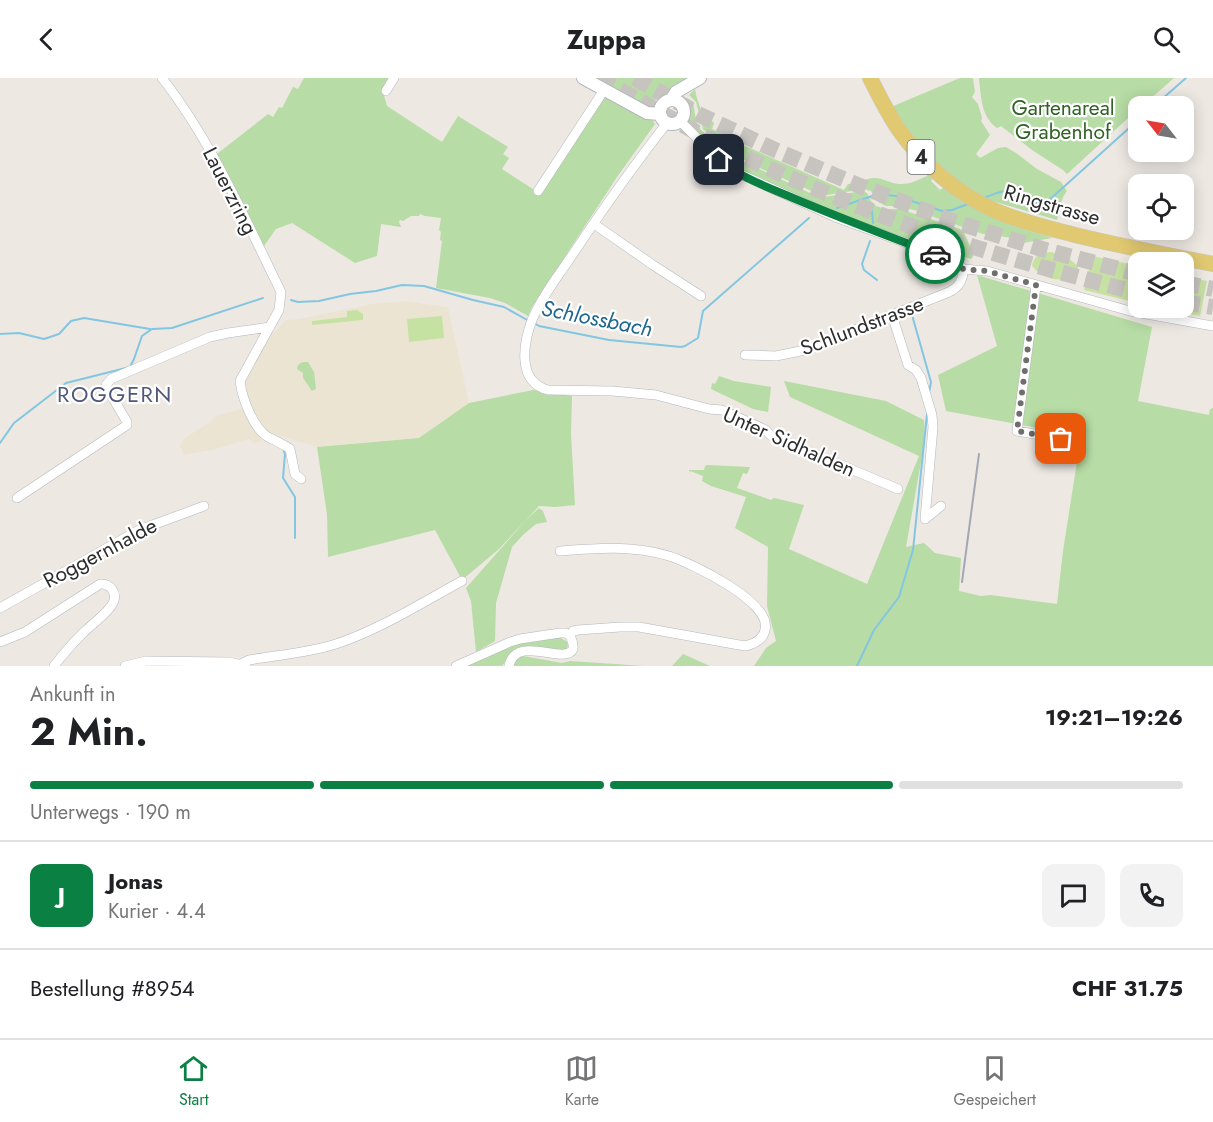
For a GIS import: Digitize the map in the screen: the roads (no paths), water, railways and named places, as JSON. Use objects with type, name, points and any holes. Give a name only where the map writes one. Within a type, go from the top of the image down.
[{"type":"main road","name":"Ringstrasse","points":[[870,78],[886,109],[910,145],[938,173],[986,206],[1010,217],[1042,227],[1116,245],[1213,264]]},
{"type":"street","name":"Lauerzring","points":[[162,78],[174,93],[214,158],[281,292],[279,310],[270,327]]},
{"type":"street","points":[[386,91],[394,78]]},
{"type":"street","points":[[583,78],[647,113],[664,118]]},
{"type":"street","points":[[676,102],[664,103],[660,110],[671,124],[680,121],[685,113],[676,102],[676,92],[698,79]]},
{"type":"street","points":[[538,191],[604,90]]},
{"type":"street","name":"Unter Sidhalden","points":[[664,118],[549,290],[531,323],[525,352],[526,370],[533,382],[542,388],[560,391],[603,390],[669,397],[710,409],[722,410],[766,430],[771,435],[898,489]]},
{"type":"street","points":[[680,121],[719,160],[738,173],[835,217],[953,260],[963,269],[987,271],[1143,314],[1213,326]]},
{"type":"street","points":[[594,224],[701,296]]},
{"type":"street","name":"Schlundstrasse","points":[[745,355],[776,356],[805,350],[953,290],[961,280],[963,269]]},
{"type":"street","points":[[1036,285],[1017,431],[1074,441]]},
{"type":"street","points":[[892,315],[908,365],[916,370],[921,378],[933,415],[925,519],[941,506]]},
{"type":"street","points":[[270,327],[240,381],[241,389],[260,430],[290,449],[295,474],[301,479]]},
{"type":"street","points":[[17,498],[127,425],[107,388],[106,385],[111,380],[210,337],[270,327]]},
{"type":"street","name":"Roggernhalde","points":[[0,608],[139,530],[204,506]]},
{"type":"street","points":[[560,551],[599,547],[623,548],[660,554],[687,562],[714,576],[739,593],[761,613],[766,624],[762,638],[745,646],[639,627],[578,630],[573,631],[570,636]]},
{"type":"street","points":[[125,666],[146,661],[239,665],[251,659],[314,650],[344,641],[383,623],[462,581]]},
{"type":"street","points":[[0,642],[25,632],[100,584],[109,585],[114,594],[111,606],[54,666]]},
{"type":"street","points":[[456,666],[520,639],[566,633],[573,640],[571,653],[567,657],[553,658],[520,653],[512,658],[509,666]]},
{"type":"waterway","points":[[1165,96],[1186,78]]},
{"type":"waterway","points":[[984,198],[1009,191],[1031,201],[1047,202],[1128,129]]},
{"type":"waterway","points":[[837,208],[878,194],[896,196],[942,211],[968,204]]},
{"type":"waterway","points":[[863,199],[872,211],[873,223]]},
{"type":"waterway","name":"Schlossbach","points":[[534,323],[539,326],[609,340],[685,346],[698,338],[703,311],[809,218]]},
{"type":"waterway","points":[[870,241],[862,264],[864,270],[877,280]]},
{"type":"waterway","name":"Schlossbach","points":[[291,300],[319,301],[402,285],[424,286],[504,307],[529,321]]},
{"type":"waterway","points":[[0,443],[14,423],[66,383],[130,367],[142,336],[152,329],[172,328],[263,298]]},
{"type":"waterway","points":[[912,315],[931,382],[929,393]]},
{"type":"waterway","points":[[0,334],[19,333],[44,339],[59,334],[71,321],[84,318],[150,329]]},
{"type":"waterway","points":[[857,666],[874,630],[899,597],[913,550],[927,414]]},
{"type":"waterway","points":[[283,449],[285,454],[283,478],[295,497],[295,538]]},
{"type":"tunnel","points":[[599,78],[746,158],[856,205],[970,246],[1128,290]]},
{"type":"tunnel","points":[[635,78],[700,115],[860,186],[952,221],[1042,249],[1128,271]]},
{"type":"tunnel","points":[[1194,285],[1213,289]]},
{"type":"tunnel","points":[[1194,304],[1213,307]]},
{"type":"railway","points":[[962,582],[979,454]]},
{"type":"district","name":"ROGGERN","points":[[115,394]]},
{"type":"park label","name":"Gartenareal Grabenhof","points":[[1063,120]]}]
